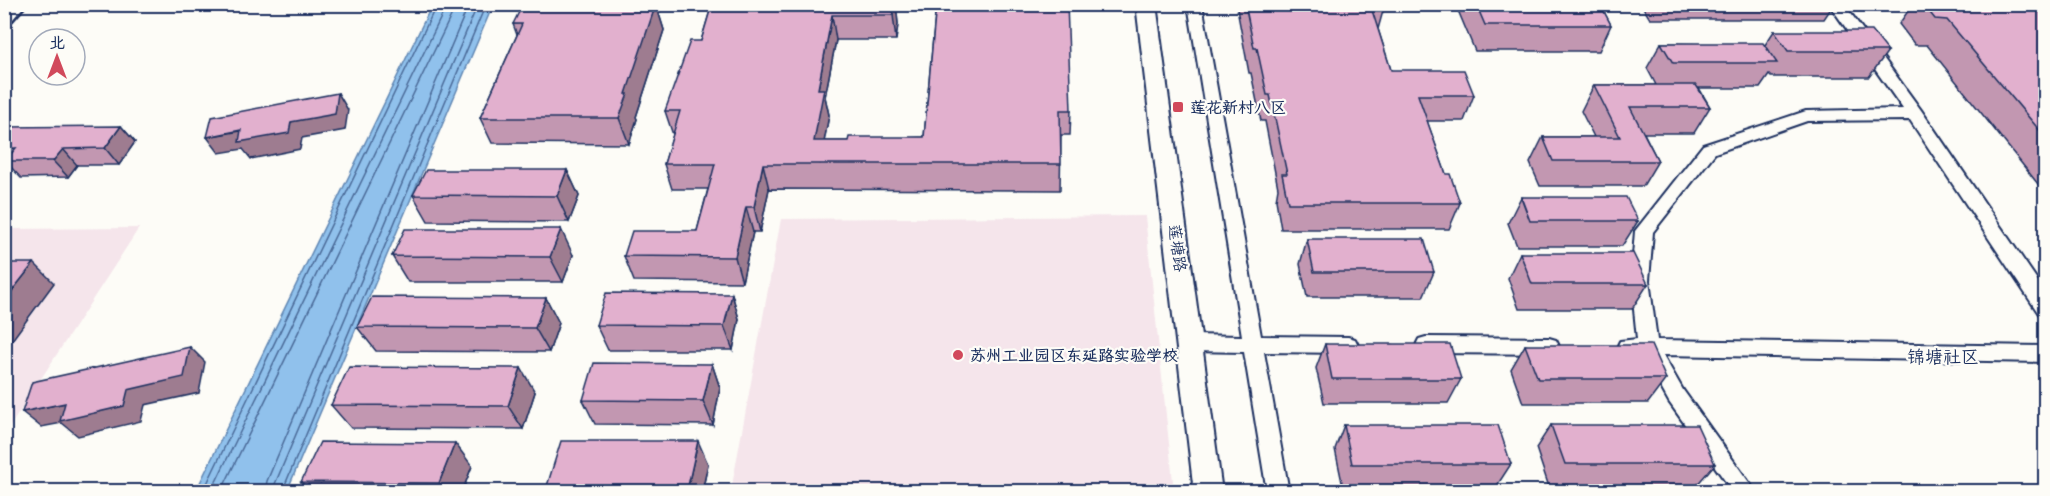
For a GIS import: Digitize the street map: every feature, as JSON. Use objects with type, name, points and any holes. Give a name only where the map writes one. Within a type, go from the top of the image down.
[{"type":"main road","points":[[4,15],[15,4]]},
{"type":"street","name":"莲塘路","points":[[1146,4],[1208,492]]},
{"type":"street","points":[[1195,4],[1278,492]]},
{"type":"street","points":[[1836,4],[1915,114],[2046,309]]},
{"type":"street","points":[[1746,492],[1676,396],[1648,347],[1640,280],[1644,231],[1709,149],[1806,116],[1915,114]]},
{"type":"street","points":[[1190,343],[1367,345]]},
{"type":"street","points":[[1402,345],[1566,346]]},
{"type":"street","points":[[1613,347],[2046,354]]},
{"type":"shaded area","name":"苏州工业园区东延路实验学校","points":[[1145,216],[1174,491],[731,491],[781,219]]},
{"type":"shaded area","points":[[139,228],[5,434],[4,229]]},
{"type":"water","points":[[432,5],[493,5],[287,491],[196,491]]},
{"type":"building","points":[[523,4],[656,4],[619,118],[480,118],[522,24],[513,24]]},
{"type":"building","points":[[712,4],[894,4],[893,15],[832,15],[818,89],[824,89],[814,141],[848,141],[849,137],[924,137],[936,4],[1067,4],[1071,110],[1060,110],[1061,164],[763,164],[754,207],[746,207],[735,257],[624,256],[632,231],[697,231],[715,164],[664,164],[680,111],[665,111],[690,41],[701,41]]},
{"type":"building","points":[[1245,4],[1370,4],[1391,70],[1464,70],[1474,95],[1418,95],[1446,174],[1450,174],[1460,203],[1288,203],[1282,174],[1287,174],[1270,95],[1267,95],[1257,48],[1254,48]]},
{"type":"building","points":[[1476,4],[1600,4],[1611,25],[1485,25]]},
{"type":"building","points":[[1923,4],[2046,4],[2046,138],[1947,20],[1935,19]]},
{"type":"building","points":[[1774,31],[1872,31],[1888,51],[1788,51]]},
{"type":"building","points":[[1661,43],[1763,43],[1777,63],[1673,63]]},
{"type":"building","points":[[1594,85],[1696,85],[1710,107],[1630,107],[1658,161],[1553,161],[1543,137],[1620,137]]},
{"type":"building","points":[[338,93],[335,114],[291,122],[289,133],[239,142],[241,130],[207,137],[212,117]]},
{"type":"building","points":[[121,126],[105,148],[63,149],[53,161],[5,161],[16,148],[4,149],[4,127]]},
{"type":"building","points":[[426,170],[567,170],[557,196],[413,195]]},
{"type":"building","points":[[1521,197],[1626,197],[1638,221],[1530,221]]},
{"type":"building","points":[[405,229],[561,229],[550,257],[392,256]]},
{"type":"building","points":[[1307,239],[1424,239],[1434,272],[1314,272]]},
{"type":"building","points":[[1520,253],[1633,253],[1648,284],[1532,284]]},
{"type":"building","points":[[4,263],[34,263],[4,301]]},
{"type":"building","points":[[606,293],[732,294],[724,326],[596,325]]},
{"type":"building","points":[[372,297],[546,298],[535,328],[357,327]]},
{"type":"building","points":[[1325,344],[1450,344],[1461,379],[1332,379]]},
{"type":"building","points":[[1525,345],[1651,345],[1666,379],[1538,379]]},
{"type":"building","points":[[190,347],[184,377],[128,390],[124,406],[60,421],[65,403],[22,412],[32,382]]},
{"type":"building","points":[[594,363],[712,364],[703,401],[583,400]]},
{"type":"building","points":[[349,367],[521,368],[508,406],[331,405]]},
{"type":"building","points":[[1344,425],[1498,425],[1511,464],[1352,464]]},
{"type":"building","points":[[1551,425],[1697,425],[1715,464],[1565,464]]},
{"type":"building","points":[[561,441],[698,441],[688,486],[547,486]]},
{"type":"building","points":[[320,442],[455,443],[439,483],[301,482]]},
{"type":"place","name":"莲花新村八区","points":[[1178,107]]},
{"type":"place","name":"苏州工业园区东延路实验学校","points":[[958,355]]},
{"type":"district","name":"锦塘社区","points":[[1943,357]]}]
